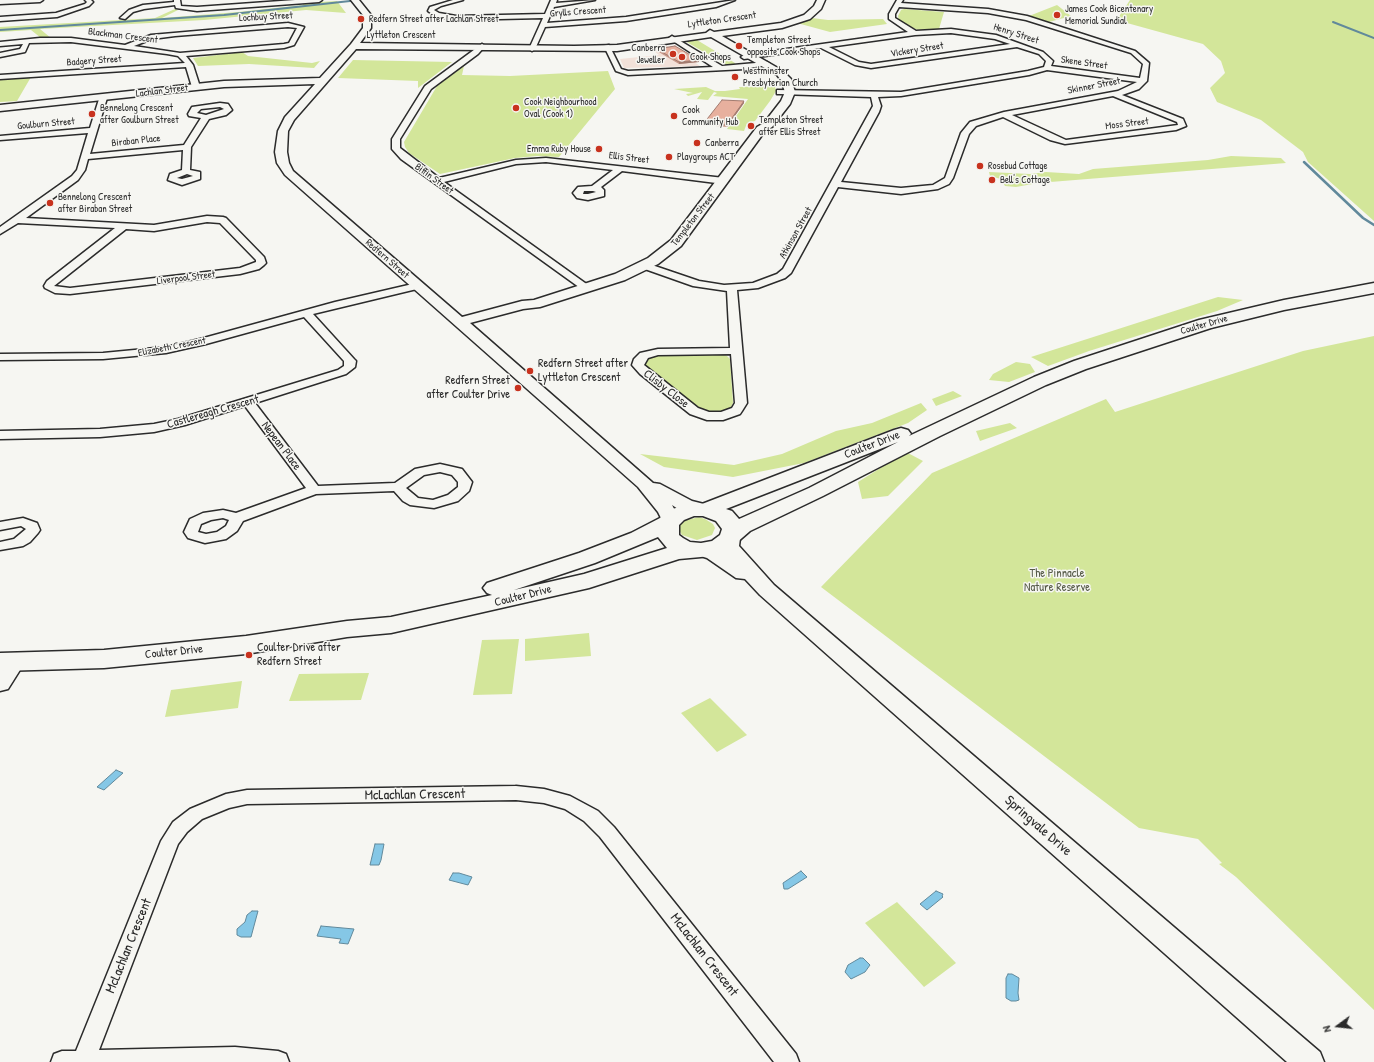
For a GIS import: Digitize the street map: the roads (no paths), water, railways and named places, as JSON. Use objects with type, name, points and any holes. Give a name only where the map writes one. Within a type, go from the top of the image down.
[{"type":"main road","name":"Coulter Drive","points":[[703,510],[1014,389],[1040,381],[1122,350],[1205,324],[1284,305],[1374,288]]},
{"type":"main road","name":"Coulter Drive","points":[[731,537],[742,526],[816,492],[933,432],[1040,381]]},
{"type":"main road","points":[[703,510],[724,516],[730,522],[732,529],[731,537],[719,546],[698,550],[685,548],[672,540],[667,530],[670,521],[683,512],[703,510]]},
{"type":"main road","name":"Coulter Drive","points":[[347,629],[378,619],[442,604],[530,578],[639,538],[670,521]]},
{"type":"main road","name":"Coulter Drive","points":[[7,662],[104,659],[240,645],[347,629],[391,625],[590,580],[677,552],[698,550]]},
{"type":"street","points":[[0,2],[40,0]]},
{"type":"street","points":[[0,19],[57,15],[87,5],[90,2],[88,0]]},
{"type":"street","points":[[123,18],[131,11],[143,7],[177,2],[178,6],[189,9],[241,3],[319,0]]},
{"type":"street","points":[[460,0],[439,4],[432,8],[431,11],[437,15],[456,18],[547,16]]},
{"type":"street","points":[[533,47],[553,3],[592,0]]},
{"type":"street","name":"Grylls Crescent","points":[[543,25],[682,12],[732,0]]},
{"type":"street","name":"Lyttleton Crescent","points":[[354,46],[607,47],[782,25],[804,19],[818,7],[821,0]]},
{"type":"street","name":"Redfern Street","points":[[356,1],[367,15],[368,22],[364,34],[290,119],[283,131],[281,152],[283,162],[295,180],[644,483],[667,511],[670,521]]},
{"type":"street","points":[[915,33],[900,26],[892,19],[892,14],[898,2],[1001,12],[1118,46],[1136,54],[1146,63],[1143,81]]},
{"type":"street","name":"Lochbuy Street","points":[[125,46],[151,37],[175,34],[288,25],[301,26],[292,44],[284,46],[180,55]]},
{"type":"street","name":"Henry Street","points":[[748,56],[915,33],[951,31],[976,33],[996,37],[1018,45],[1046,56],[1050,61],[1047,68]]},
{"type":"street","points":[[708,34],[786,79],[785,92],[874,95],[913,92],[1029,74],[1047,68]]},
{"type":"street","points":[[673,39],[720,68]]},
{"type":"street","name":"Blackman Crescent","points":[[0,44],[27,41],[71,40],[162,51],[180,55]]},
{"type":"street","points":[[0,55],[23,51],[27,41]]},
{"type":"street","name":"Vickery Street","points":[[822,46],[857,64],[871,66],[1018,45]]},
{"type":"street","name":"Biffin Street","points":[[482,47],[428,88],[395,142],[396,149],[401,155],[587,288]]},
{"type":"street","points":[[607,47],[618,70],[623,72],[763,65]]},
{"type":"street","points":[[180,55],[185,58],[190,65],[196,87]]},
{"type":"street","name":"Badgery Street","points":[[0,77],[190,65]]},
{"type":"street","name":"Skene Street","points":[[1047,68],[1143,81]]},
{"type":"street","name":"Lachlan Street","points":[[0,108],[196,87],[234,84],[324,81]]},
{"type":"street","name":"Skinner Street","points":[[836,184],[901,191],[928,189],[943,184],[950,178],[968,128],[981,120],[1004,114],[1114,94],[1129,90],[1143,81]]},
{"type":"street","name":"Templeton Street","points":[[463,326],[526,309],[535,304],[620,278],[646,266],[676,243],[724,181],[761,129],[760,124],[777,100],[785,92]]},
{"type":"street","name":"Moss Street","points":[[1004,114],[1053,138],[1065,142],[1182,126],[1180,121],[1114,94]]},
{"type":"street","name":"Atkinson Street","points":[[646,266],[697,284],[732,288],[767,283],[781,276],[787,271],[875,112],[877,106],[874,95]]},
{"type":"street","points":[[0,231],[70,183],[81,170],[103,98]]},
{"type":"street","points":[[186,171],[188,147],[206,118]]},
{"type":"street","name":"Goulburn Street","points":[[0,138],[94,130]]},
{"type":"street","name":"Biraban Place","points":[[86,157],[188,147]]},
{"type":"street","name":"Ellis Street","points":[[437,181],[516,162],[534,160],[620,168],[724,181]]},
{"type":"street","points":[[594,188],[620,168]]},
{"type":"street","name":"Liverpool Street","points":[[17,220],[160,227],[207,219],[223,220],[261,259],[261,263],[248,269],[225,273],[70,291],[51,288],[49,286],[51,282],[124,226]]},
{"type":"street","name":"Elizabeth Crescent","points":[[0,357],[103,356],[153,352],[202,342],[339,304],[357,301],[414,283]]},
{"type":"street","name":"Clisby Close","points":[[732,288],[741,403],[736,411],[723,416],[707,416],[694,411],[644,372],[638,365],[640,358],[651,353],[658,352],[736,351]]},
{"type":"street","name":"Castlereagh Crescent","points":[[0,435],[127,432],[181,422],[335,375],[349,367],[350,361],[306,313]]},
{"type":"street","name":"Nepean Place","points":[[248,402],[314,490]]},
{"type":"street","name":"Redfern Street","points":[[644,483],[685,505],[703,510]]},
{"type":"street","points":[[237,518],[314,490],[398,487]]},
{"type":"street","points":[[0,526],[23,522],[32,526],[33,530],[26,539],[18,543],[0,546]]},
{"type":"street","name":"Springvale Drive","points":[[731,537],[729,547],[738,559],[767,590],[1309,1062]]},
{"type":"street","name":"Springvale Drive","points":[[698,550],[714,554],[767,590]]},
{"type":"street","points":[[0,683],[7,662]]},
{"type":"street","name":"McLachlan Crescent","points":[[83,1062],[170,841],[180,827],[196,814],[226,801],[248,798],[516,793],[544,796],[568,803],[591,816],[607,832],[788,1062]]},
{"type":"street","points":[[62,1062],[235,1058],[278,1062]]},
{"type":"water","points":[[116,770],[123,773],[104,790],[97,787]]},
{"type":"water","points":[[375,844],[384,844],[381,860],[379,865],[370,865]]},
{"type":"water","points":[[801,871],[807,877],[788,889],[784,889],[783,883]]},
{"type":"water","points":[[453,873],[459,873],[472,877],[468,885],[449,880]]},
{"type":"water","points":[[936,891],[943,894],[943,897],[927,910],[920,904]]},
{"type":"water","points":[[252,911],[258,911],[251,937],[241,937],[237,935],[237,929],[245,922],[247,915]]},
{"type":"water","points":[[321,926],[354,929],[348,944],[339,943],[341,939],[317,936]]},
{"type":"water","points":[[860,958],[863,958],[870,965],[865,972],[851,979],[845,972],[848,965]]},
{"type":"water","points":[[1008,974],[1012,974],[1019,978],[1019,1000],[1011,1001],[1006,998],[1006,978]]},
{"type":"waterway","points":[[0,30],[224,15],[359,0]]},
{"type":"waterway","points":[[1333,22],[1374,38]]},
{"type":"waterway","points":[[1304,162],[1363,218],[1374,225]]},
{"type":"place","name":"James Cook Bicentenary Memorial Sundial","points":[[1057,15]]},
{"type":"place","name":"Redfern Street after Lachlan Street","points":[[361,19]]},
{"type":"place","name":"Templeton Street opposite Cook Shops","points":[[739,46]]},
{"type":"place","name":"Canberra Jeweller","points":[[673,54]]},
{"type":"place","name":"Cook Shops","points":[[682,57]]},
{"type":"place","name":"Westminster Presbyterian Church","points":[[735,77]]},
{"type":"place","name":"Cook Neighbourhood Oval (Cook 1)","points":[[516,108]]},
{"type":"place","name":"Bennelong Crescent after Goulburn Street","points":[[92,114]]},
{"type":"place","name":"Cook Community Hub","points":[[674,116]]},
{"type":"place","name":"Templeton Street after Ellis Street","points":[[751,126]]},
{"type":"place","name":"Canberra","points":[[697,143]]},
{"type":"place","name":"Emma Ruby House","points":[[599,149]]},
{"type":"place","name":"Playgroups ACT","points":[[669,157]]},
{"type":"place","name":"Rosebud Cottage","points":[[980,166]]},
{"type":"place","name":"Bell's Cottage","points":[[992,180]]},
{"type":"place","name":"Bennelong Crescent after Biraban Street","points":[[50,203]]},
{"type":"place","name":"Redfern Street after Lyttleton Crescent","points":[[530,371]]},
{"type":"place","name":"Redfern Street after Coulter Drive","points":[[518,388]]},
{"type":"place","name":"Coulter Drive after Redfern Street","points":[[249,655]]},
{"type":"park label","name":"The Pinnacle Nature Reserve","points":[[1057,581]]}]
